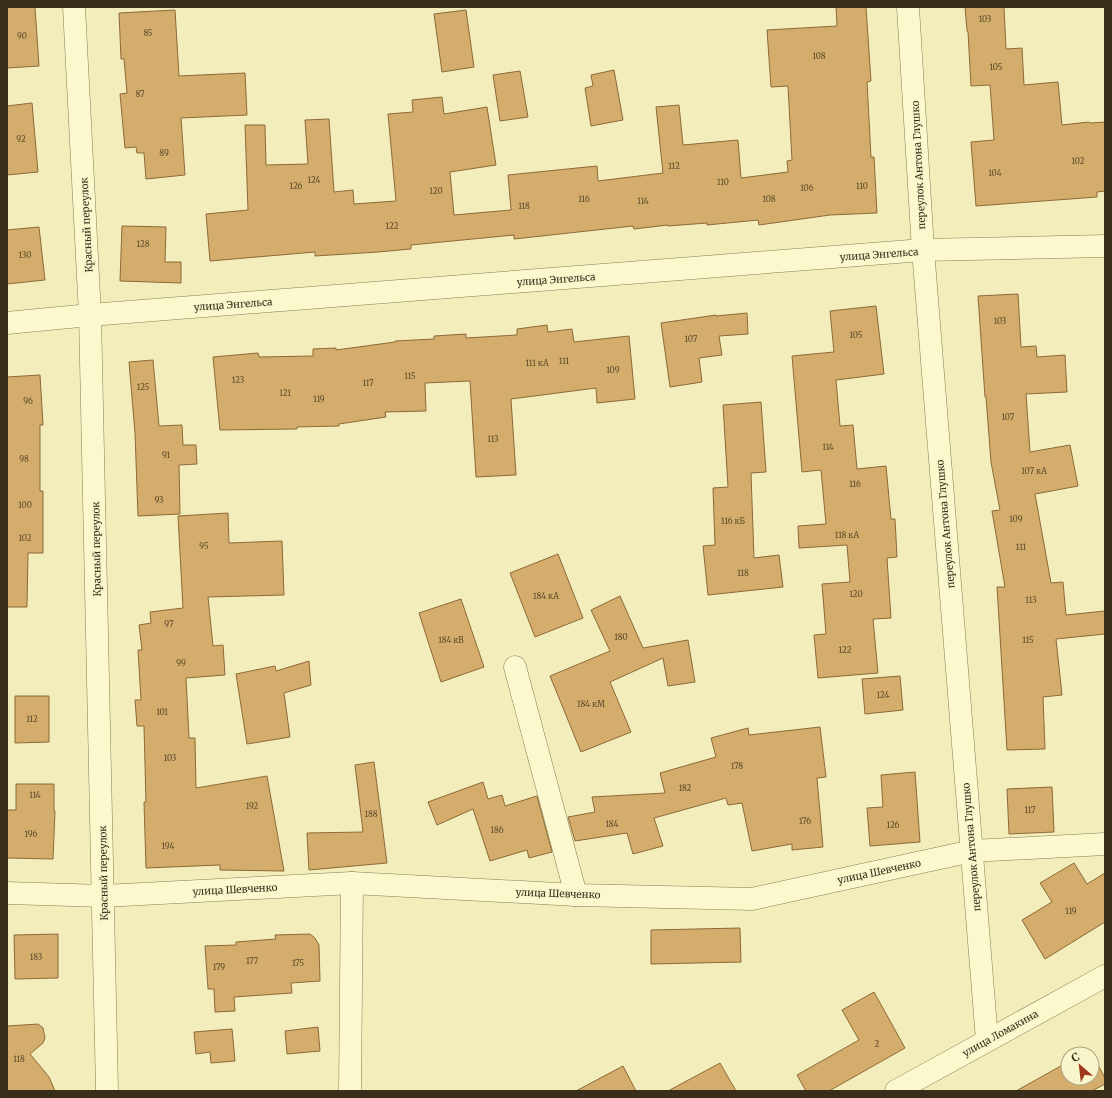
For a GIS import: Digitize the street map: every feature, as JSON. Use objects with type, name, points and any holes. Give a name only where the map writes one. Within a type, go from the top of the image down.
[{"type":"street","name":"Красный переулок","points":[[74,7],[90,315],[104,896],[107,1091]]},
{"type":"street","name":"переулок Антона Глушко","points":[[908,7],[923,250],[987,1040]]},
{"type":"street","name":"улица Энгельса","points":[[7,323],[90,315],[923,250],[1105,246]]},
{"type":"street","points":[[515,667],[576,895]]},
{"type":"street","name":"улица Шевченко","points":[[7,894],[104,896],[352,883],[576,895],[752,899],[972,852],[1105,844]]},
{"type":"street","points":[[350,1091],[352,883]]},
{"type":"street","name":"улица Ломакина","points":[[896,1091],[1105,976]]},
{"type":"building","points":[[7,7],[35,7],[39,66],[7,68]]},
{"type":"building","points":[[836,7],[866,7],[871,81],[867,82],[871,157],[874,157],[877,213],[830,215],[759,225],[758,220],[707,225],[707,223],[668,225],[634,229],[633,226],[514,239],[514,235],[411,245],[411,249],[378,252],[315,256],[315,252],[210,261],[206,214],[248,210],[245,125],[265,125],[266,165],[308,164],[305,120],[329,119],[334,192],[353,190],[354,204],[396,201],[388,114],[413,112],[412,100],[442,97],[444,114],[487,107],[496,165],[450,172],[454,215],[511,210],[508,175],[597,166],[598,181],[663,173],[656,107],[679,105],[683,145],[738,140],[741,178],[788,172],[787,161],[792,160],[788,86],[771,87],[767,30],[837,26]]},
{"type":"building","points":[[965,7],[1004,7],[1006,49],[1022,48],[1024,85],[1058,82],[1062,125],[1105,122],[1105,191],[1097,192],[1097,197],[976,206],[971,142],[994,140],[990,85],[971,86]]},
{"type":"building","points":[[175,10],[179,76],[245,73],[247,115],[181,118],[185,175],[146,179],[144,153],[137,153],[136,147],[125,148],[120,94],[127,93],[124,59],[121,59],[119,13]]},
{"type":"building","points":[[466,10],[474,67],[442,72],[434,14]]},
{"type":"building","points":[[614,70],[623,120],[591,126],[585,88],[593,86],[591,75]]},
{"type":"building","points":[[520,71],[528,117],[500,121],[493,75]]},
{"type":"building","points":[[32,103],[38,172],[7,175],[7,106]]},
{"type":"building","points":[[122,226],[166,227],[165,262],[181,262],[181,283],[120,281]]},
{"type":"building","points":[[39,227],[45,280],[7,284],[7,230]]},
{"type":"building","points":[[1018,294],[1021,347],[1036,346],[1037,357],[1065,355],[1067,392],[1026,394],[1030,452],[1070,445],[1078,486],[1035,494],[1051,583],[1063,582],[1066,615],[1105,611],[1105,634],[1056,639],[1062,695],[1043,697],[1045,749],[1007,750],[997,587],[1005,587],[992,511],[1000,510],[991,462],[978,296]]},
{"type":"building","points":[[876,306],[884,374],[836,380],[840,426],[853,425],[857,469],[886,466],[891,519],[895,519],[897,557],[887,558],[891,618],[873,619],[878,673],[818,678],[814,635],[826,634],[822,584],[850,582],[847,545],[799,548],[798,526],[826,524],[821,470],[802,472],[792,356],[834,352],[830,311]]},
{"type":"building","points":[[747,313],[748,334],[719,336],[722,355],[699,358],[702,382],[670,387],[661,323],[716,315]]},
{"type":"building","points":[[547,325],[548,332],[572,329],[574,342],[629,336],[635,399],[597,403],[596,388],[511,399],[516,475],[476,477],[470,381],[425,383],[426,411],[385,412],[386,417],[339,424],[339,426],[297,427],[297,429],[220,430],[213,357],[258,353],[259,357],[313,356],[313,349],[336,348],[336,350],[395,341],[434,339],[434,336],[466,334],[466,338],[517,335],[517,329]]},
{"type":"building","points":[[153,360],[159,426],[182,425],[183,445],[196,445],[197,464],[179,465],[180,514],[138,516],[135,433],[129,362]]},
{"type":"building","points":[[40,375],[43,425],[40,425],[40,491],[43,491],[43,553],[28,553],[27,607],[7,607],[7,377]]},
{"type":"building","points":[[761,402],[766,472],[751,473],[754,558],[779,555],[783,587],[708,595],[703,546],[715,545],[713,488],[728,487],[723,405]]},
{"type":"building","points":[[228,513],[229,543],[282,541],[284,595],[208,597],[213,646],[223,645],[225,675],[186,678],[189,738],[195,738],[196,788],[267,776],[284,871],[220,870],[220,865],[146,868],[144,726],[137,726],[135,700],[141,700],[138,650],[142,650],[139,625],[151,623],[150,612],[183,608],[178,516]]},
{"type":"building","points":[[558,554],[583,618],[535,637],[510,573]]},
{"type":"building","points":[[620,596],[643,648],[688,640],[695,682],[668,686],[663,658],[610,682],[631,732],[581,752],[550,676],[610,651],[591,610]]},
{"type":"building","points":[[461,599],[484,667],[441,682],[419,613]]},
{"type":"building","points":[[309,661],[311,685],[284,693],[290,737],[247,744],[236,674],[275,666],[276,671]]},
{"type":"building","points":[[900,676],[903,710],[865,714],[862,679]]},
{"type":"building","points":[[15,696],[49,696],[49,742],[15,743]]},
{"type":"building","points":[[820,727],[826,777],[817,778],[823,847],[792,850],[792,844],[752,851],[742,803],[728,805],[726,798],[654,818],[663,846],[633,854],[627,833],[575,841],[568,817],[595,812],[592,797],[665,793],[660,773],[716,757],[711,738],[748,728],[749,735]]},
{"type":"building","points":[[374,762],[387,863],[309,870],[307,833],[363,832],[355,765]]},
{"type":"building","points":[[915,772],[920,842],[870,846],[867,808],[883,807],[881,775]]},
{"type":"building","points":[[483,782],[488,799],[502,795],[505,806],[537,796],[552,852],[529,858],[527,850],[490,861],[473,809],[437,825],[428,802]]},
{"type":"building","points":[[16,784],[54,784],[55,811],[53,859],[7,858],[7,810],[16,810]]},
{"type":"building","points":[[1052,787],[1054,832],[1009,834],[1007,789]]},
{"type":"building","points":[[1074,863],[1087,884],[1105,873],[1105,922],[1045,959],[1022,920],[1052,902],[1040,883]]},
{"type":"building","points":[[740,928],[741,962],[651,964],[651,930]]},
{"type":"building","points":[[58,934],[58,978],[15,979],[14,935]]},
{"type":"building","points":[[310,934],[315,938],[319,945],[320,981],[291,983],[292,993],[234,997],[235,1011],[215,1012],[214,989],[208,989],[205,946],[236,945],[236,942],[276,939],[275,935]]},
{"type":"building","points":[[874,992],[905,1048],[829,1091],[806,1091],[797,1075],[859,1040],[842,1010]]},
{"type":"building","points":[[38,1024],[43,1028],[45,1038],[43,1043],[30,1054],[49,1077],[55,1091],[7,1091],[7,1026]]},
{"type":"building","points":[[318,1027],[320,1051],[287,1054],[285,1031]]},
{"type":"building","points":[[232,1029],[235,1061],[211,1063],[210,1052],[196,1054],[194,1032]]},
{"type":"building","points":[[720,1063],[736,1091],[668,1091]]},
{"type":"building","points":[[623,1066],[636,1091],[576,1091]]},
{"type":"building","points":[[1060,1066],[1060,1086],[1100,1086],[1100,1069],[1105,1078],[1105,1084],[1092,1091],[1016,1091]]}]
